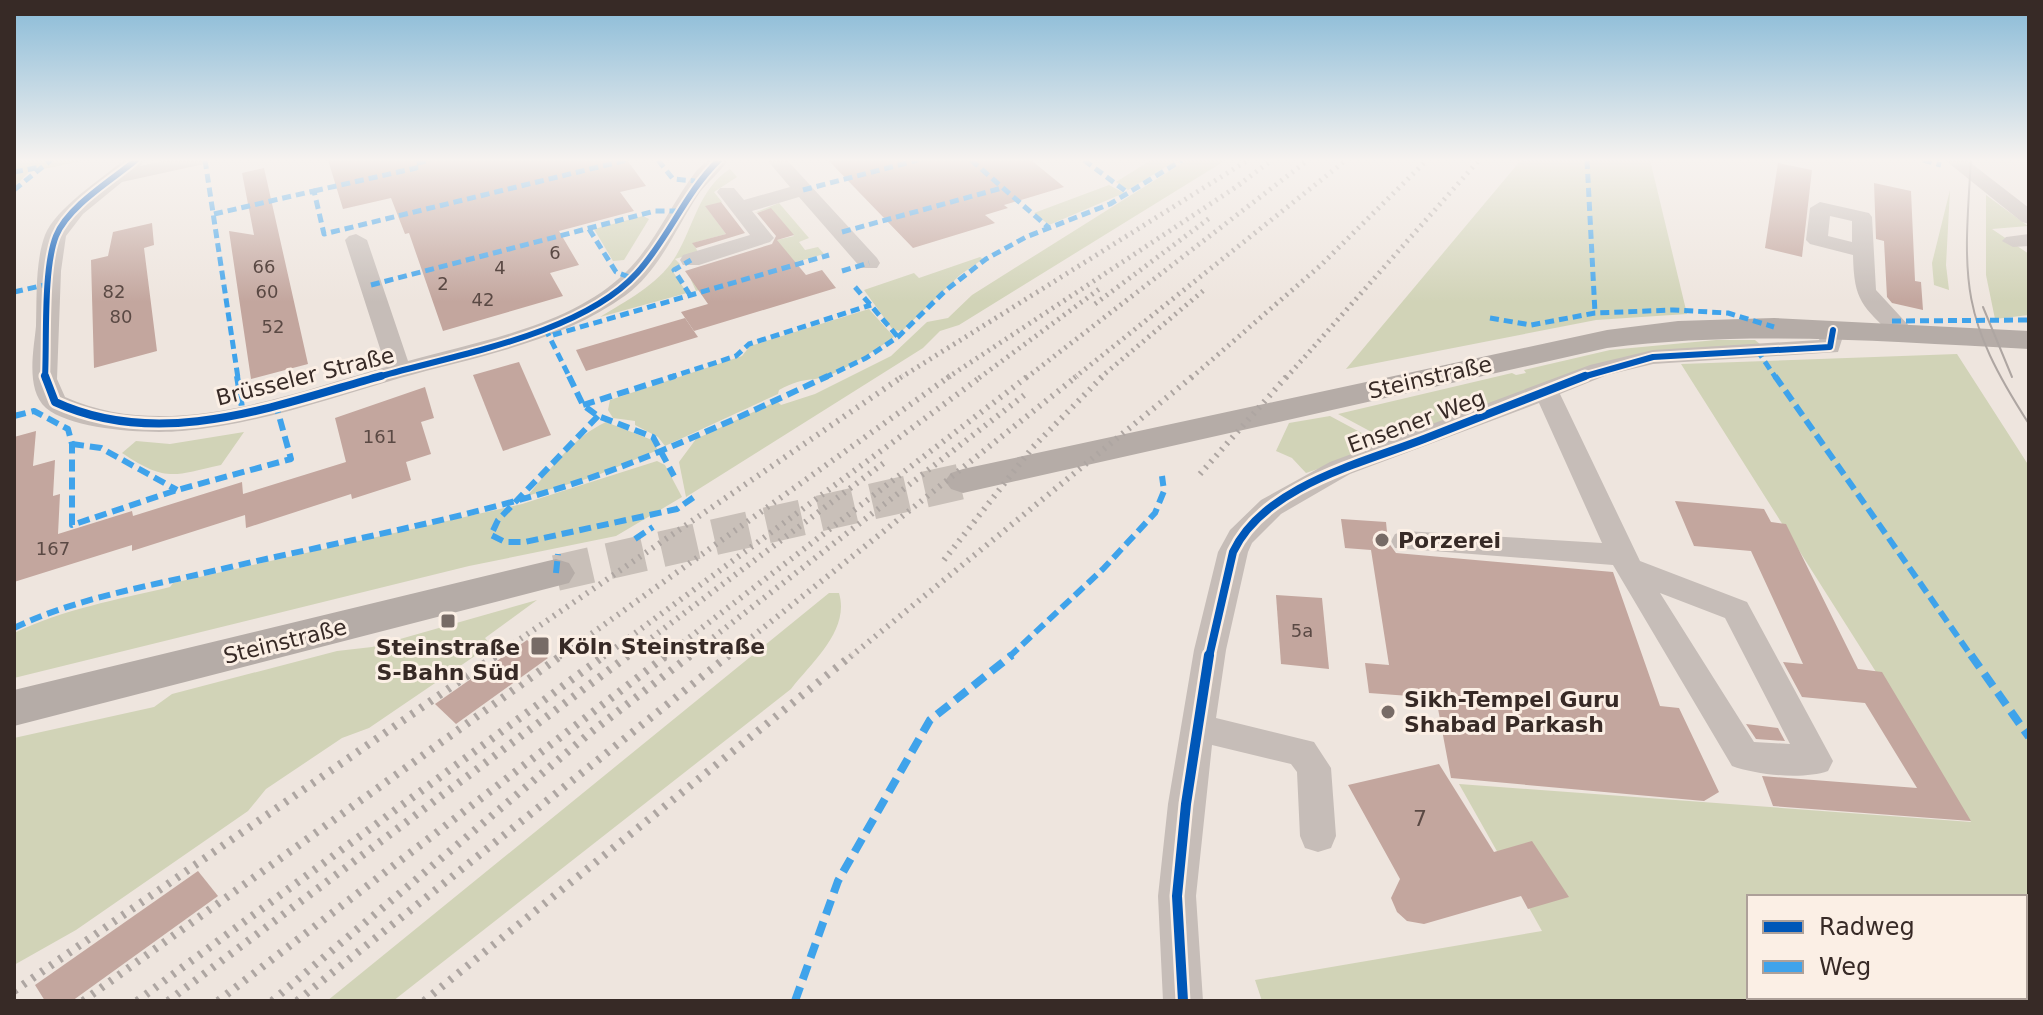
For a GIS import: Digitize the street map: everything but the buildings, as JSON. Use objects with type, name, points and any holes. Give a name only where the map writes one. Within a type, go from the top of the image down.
[{"type":"main road","name":"Steinstraße","points":[[963,481],[1607,339],[1721,327],[1903,333],[1972,340],[2029,340]]},
{"type":"main road","name":"Steinstraße","points":[[1903,333],[1954,328],[2029,328]]},
{"type":"main road","name":"Steinstraße","points":[[14,708],[556,573]]},
{"type":"street","name":"Brüsseler Straße","points":[[79,207],[56,235],[50,271],[45,379],[55,402],[72,410],[119,422],[189,422],[243,414],[544,326],[619,290],[664,239],[678,207]]},
{"type":"street","points":[[691,260],[763,238],[739,207]]},
{"type":"street","points":[[819,207],[869,263]]},
{"type":"street","points":[[356,240],[399,370]]},
{"type":"street","points":[[1864,251],[1865,290],[1874,304],[1903,333]]},
{"type":"street","name":"Ensener Weg","points":[[1183,1001],[1177,896],[1210,650],[1233,552],[1240,537],[1271,507],[1340,468],[1599,370],[1653,357],[1830,347],[1833,330]]},
{"type":"street","points":[[1405,541],[1626,562],[1736,610],[1816,761],[1744,756],[1626,562],[1546,391]]},
{"type":"street","points":[[1198,728],[1302,752],[1314,768],[1318,836]]},
{"type":"green space","points":[[699,207],[706,207],[726,234],[693,243],[698,252],[675,259],[680,264],[672,270],[687,293],[600,317],[659,277],[681,248]]},
{"type":"green space","points":[[768,207],[783,207],[809,238],[799,242],[805,250],[818,247],[824,254],[696,291],[691,280],[760,258],[777,240],[794,236],[771,209],[754,213]]},
{"type":"green space","points":[[1049,207],[1090,207],[1049,225],[1034,213]]},
{"type":"green space","points":[[1112,207],[1149,207],[959,325],[940,331],[923,348],[686,497],[679,462],[696,439],[777,401],[781,405],[815,394],[891,356],[927,322],[948,318],[972,295]]},
{"type":"green space","points":[[1481,207],[1661,207],[1687,314],[1596,320],[1346,369]]},
{"type":"green space","points":[[1946,207],[1949,207],[1946,265],[1949,290],[1934,285],[1932,263]]},
{"type":"green space","points":[[1986,207],[2003,207],[2028,226],[1992,229],[2029,254],[2029,315],[1995,319],[1986,275]]},
{"type":"green space","points":[[643,216],[649,219],[624,260],[613,261],[594,229]]},
{"type":"green space","points":[[980,257],[983,259],[960,275],[902,331],[893,330],[864,290],[914,273],[919,278]]},
{"type":"green space","points":[[869,309],[894,337],[834,373],[788,385],[778,394],[665,446],[658,437],[635,425],[635,421],[613,418],[608,410],[610,400],[742,356],[750,346]]},
{"type":"green space","points":[[1716,340],[1755,340],[1761,345],[1663,350],[1392,443],[1338,414],[1512,373],[1526,373],[1524,370],[1610,350]]},
{"type":"green space","points":[[1957,354],[2029,466],[2029,1001],[1262,1001],[1255,980],[1542,931],[1459,784],[1971,822],[1681,364]]},
{"type":"green space","points":[[1330,416],[1386,446],[1306,473],[1292,458],[1276,451],[1289,423]]},
{"type":"green space","points":[[606,422],[652,440],[658,450],[593,477],[527,496],[573,445]]},
{"type":"green space","points":[[244,432],[221,465],[180,474],[149,469],[122,453],[136,441],[170,444]]},
{"type":"green space","points":[[657,461],[665,465],[682,497],[616,536],[469,566],[14,678],[14,633],[52,618],[170,587],[173,583],[522,504]]},
{"type":"green space","points":[[829,593],[839,593],[839,620],[819,656],[791,689],[393,1001],[327,1001]]},
{"type":"green space","points":[[537,600],[485,638],[491,645],[369,728],[342,738],[266,789],[248,811],[76,930],[14,965],[14,738],[154,707],[172,694],[337,651],[372,647]]},
{"type":"tunnel","points":[[556,573],[963,481]]},
{"type":"tram line","points":[[1969,207],[1968,269],[1978,326],[2006,387],[2029,424]]},
{"type":"tram line","points":[[1983,307],[2012,377]]},
{"type":"railway","points":[[901,377],[1172,207]]},
{"type":"railway","points":[[950,376],[1205,207]]},
{"type":"railway","points":[[1026,378],[1247,207]]},
{"type":"railway","points":[[1074,378],[1287,207]]},
{"type":"railway","points":[[1191,378],[1321,265],[1379,207]]},
{"type":"railway","points":[[1286,378],[1437,207]]},
{"type":"railway","points":[[1095,304],[1211,217]]},
{"type":"railway","points":[[979,378],[1102,287]]},
{"type":"railway","points":[[1100,378],[1204,290]]},
{"type":"railway","points":[[559,657],[950,376]]},
{"type":"railway","points":[[603,657],[982,376]]},
{"type":"railway","points":[[664,657],[1028,376]]},
{"type":"railway","points":[[727,657],[1077,376]]},
{"type":"railway","points":[[944,560],[1033,447],[1103,376]]},
{"type":"railway","points":[[850,657],[1193,376]]},
{"type":"railway","points":[[1200,474],[1287,376]]},
{"type":"railway","points":[[494,657],[901,377]]},
{"type":"railway","points":[[688,657],[1027,393]]},
{"type":"railway","points":[[626,657],[885,462]]},
{"type":"railway","points":[[14,991],[497,655]]},
{"type":"railway","points":[[83,1001],[562,655]]},
{"type":"railway","points":[[137,1001],[605,655]]},
{"type":"railway","points":[[168,1001],[629,655]]},
{"type":"railway","points":[[218,1001],[667,655]]},
{"type":"railway","points":[[272,1001],[590,733],[691,655]]},
{"type":"railway","points":[[297,1001],[729,655]]},
{"type":"railway","points":[[424,1001],[852,655]]},
{"type":"marked path","points":[[212,207],[243,414]]},
{"type":"marked path","points":[[214,214],[243,207]]},
{"type":"marked path","points":[[318,207],[324,234],[433,207]]},
{"type":"marked path","points":[[842,232],[932,207]]},
{"type":"marked path","points":[[1025,207],[1049,228]]},
{"type":"marked path","points":[[14,628],[41,615],[137,588],[517,501],[590,480],[663,452],[866,358],[898,337],[945,291],[986,259],[1026,237],[1101,207]]},
{"type":"marked path","points":[[1589,207],[1595,313]]},
{"type":"marked path","points":[[371,285],[655,211],[677,211]]},
{"type":"marked path","points":[[589,229],[616,272],[632,278]]},
{"type":"marked path","points":[[553,335],[829,255]]},
{"type":"marked path","points":[[690,295],[674,270],[691,260]]},
{"type":"marked path","points":[[842,271],[869,263]]},
{"type":"marked path","points":[[14,292],[49,284]]},
{"type":"marked path","points":[[855,287],[898,337]]},
{"type":"marked path","points":[[583,405],[736,356],[749,344],[871,305]]},
{"type":"marked path","points":[[1490,318],[1531,325],[1595,313],[1673,310],[1728,313],[1774,327]]},
{"type":"marked path","points":[[1892,321],[2029,320]]},
{"type":"marked path","points":[[545,328],[583,405],[598,416],[653,437],[674,476]]},
{"type":"marked path","points":[[1757,350],[2029,737]]},
{"type":"marked path","points":[[14,416],[34,411],[68,429],[72,444],[72,525],[177,490],[291,459],[276,405]]},
{"type":"marked path","points":[[598,416],[498,520],[491,535],[505,542],[525,542],[677,509],[694,497]]},
{"type":"marked path","points":[[72,444],[101,448],[177,490]]},
{"type":"marked path","points":[[795,1001],[838,881],[930,720],[994,671],[1103,569],[1155,513],[1164,491],[1162,476]]},
{"type":"marked path","points":[[635,539],[653,527]]},
{"type":"marked path","points":[[556,573],[558,554]]},
{"type":"cycle path","points":[[79,207],[56,235],[50,271],[45,379],[55,402],[89,415],[137,424],[212,419],[275,406],[483,348],[543,328],[598,304],[636,275],[681,207]]},
{"type":"cycle path","points":[[1183,1001],[1177,896],[1186,804],[1210,650],[1233,552],[1240,537],[1271,507],[1340,468],[1398,449],[1599,370],[1653,357],[1830,347],[1833,330]]},
{"type":"place","name":"Porzerei","points":[[1382,540]]},
{"type":"place","name":"Steinstraße S-Bahn Süd","points":[[448,621]]},
{"type":"place","name":"Köln Steinstraße","points":[[540,646]]},
{"type":"place","name":"Sikh-Tempel Guru Shabad Parkash","points":[[1388,712]]}]
